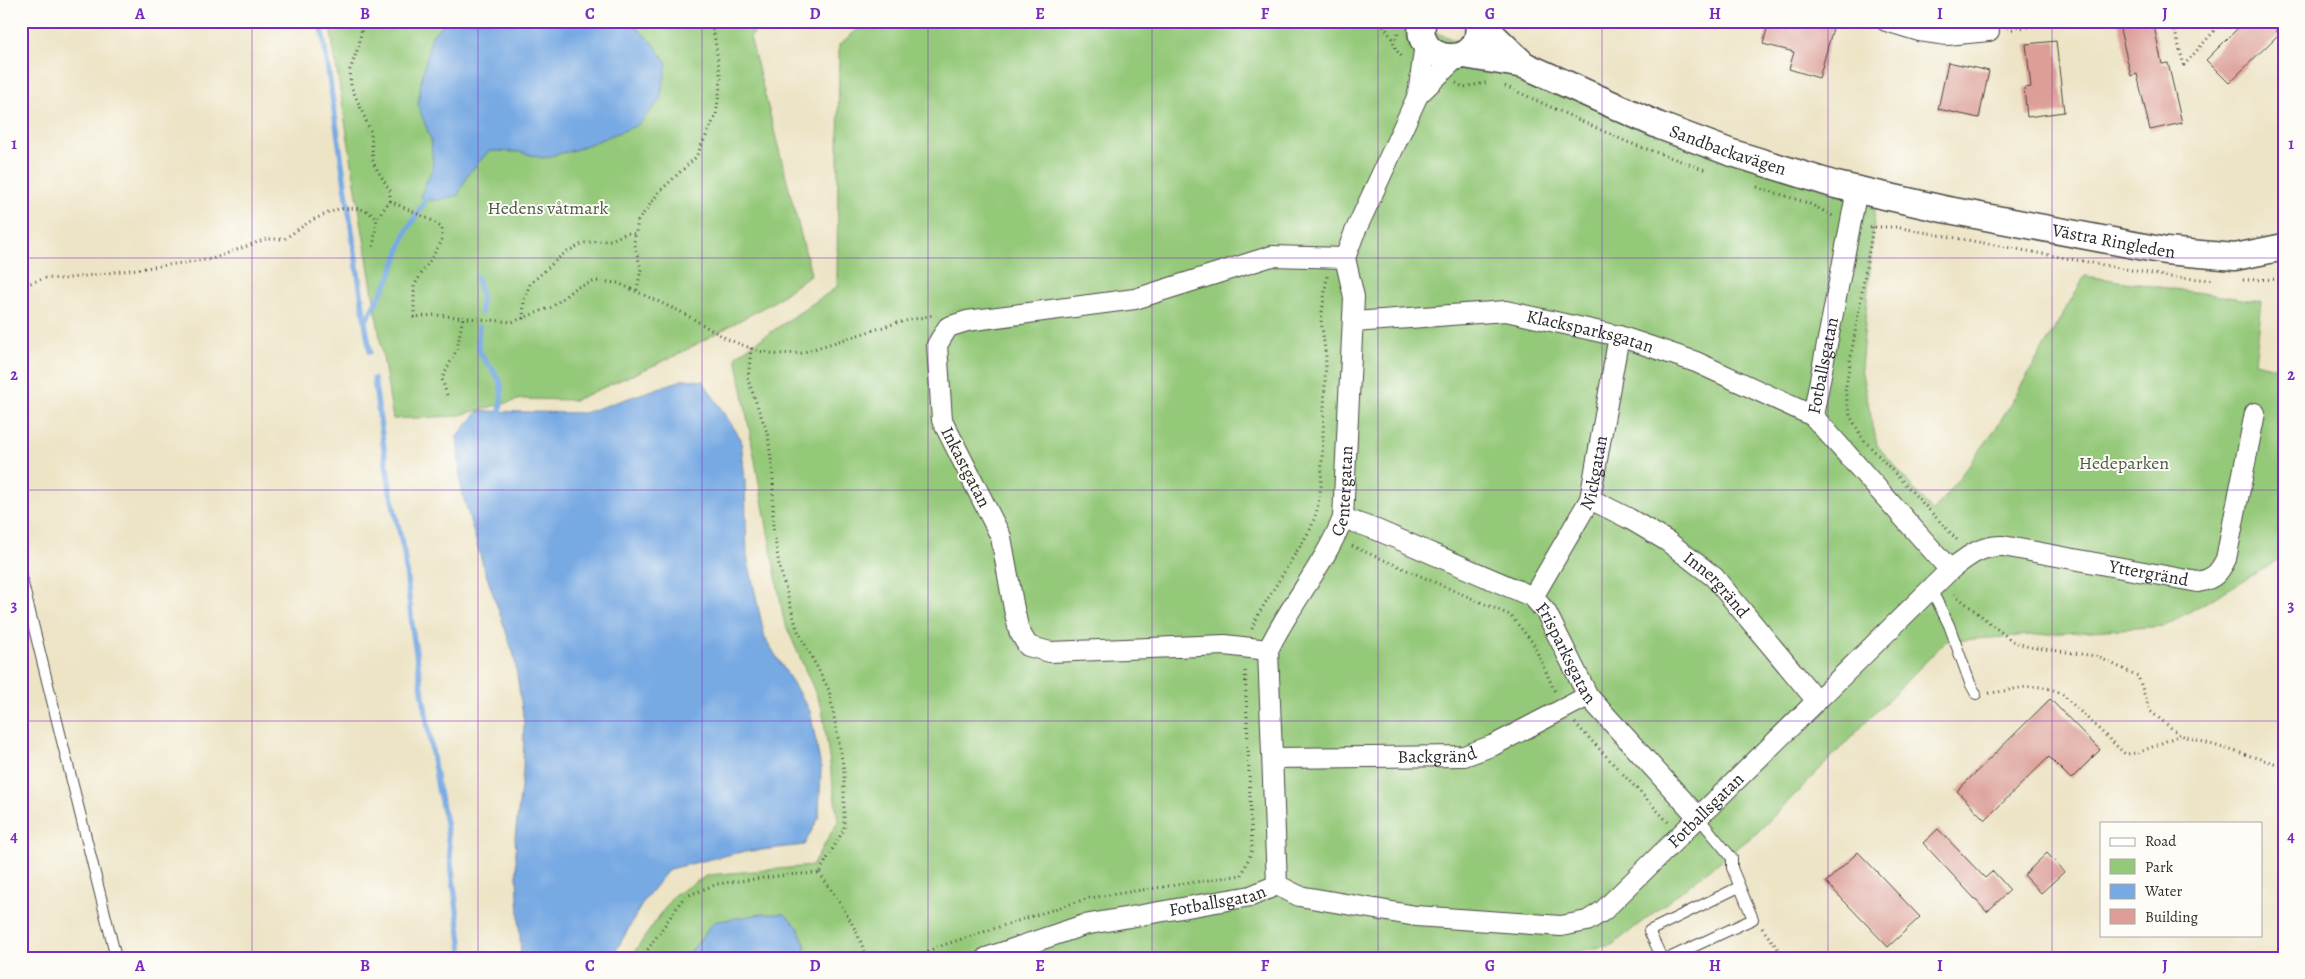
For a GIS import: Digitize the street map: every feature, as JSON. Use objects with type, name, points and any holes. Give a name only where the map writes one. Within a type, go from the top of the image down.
[{"type":"street","points":[[1886,21],[1919,31],[1946,36],[1989,31]]},
{"type":"street","name":"Sandbackavägen","points":[[1479,22],[1524,65]]},
{"type":"street","points":[[1336,258],[1354,234],[1418,95],[1477,42],[1480,32],[1479,22]]},
{"type":"street","name":"Sandbackavägen","points":[[1414,33],[1438,55],[1460,56],[1524,65],[1619,109],[1747,158],[1857,190],[1943,209]]},
{"type":"street","points":[[1414,33],[1418,95]]},
{"type":"street","name":"Fotballsgatan","points":[[986,958],[1084,925],[1199,907],[1254,895],[1277,885],[1299,896],[1416,916],[1561,926],[1587,921],[1603,911],[1818,701],[1955,579],[1813,416],[1857,190]]},
{"type":"street","name":"Västra Ringleden","points":[[1943,209],[2166,251],[2216,257],[2259,254],[2284,248]]},
{"type":"street","name":"Inkastgatan","points":[[1268,650],[1225,645],[1050,652],[1028,646],[1019,631],[1001,537],[942,420],[937,345],[948,327],[967,321],[1135,299],[1272,256],[1336,258]]},
{"type":"street","name":"Centergatan","points":[[1277,885],[1268,650],[1280,624],[1335,538],[1343,518],[1354,297],[1336,258]]},
{"type":"street","name":"Klacksparksgatan","points":[[1354,322],[1506,311],[1619,336],[1696,362],[1813,416]]},
{"type":"street","name":"Nickgatan","points":[[1534,597],[1590,499],[1619,336]]},
{"type":"street","name":"Yttergränd","points":[[1955,579],[1970,554],[1990,546],[2003,546],[2198,582],[2210,580],[2220,572],[2226,559],[2255,413]]},
{"type":"street","name":"Innergränd","points":[[1590,499],[1628,518],[1667,541],[1714,577],[1818,701]]},
{"type":"street","name":"Frisparksgatan","points":[[1343,518],[1377,530],[1534,597],[1546,612],[1588,696],[1698,817]]},
{"type":"street","name":"Backgränd","points":[[1273,758],[1464,756],[1494,746],[1588,696]]},
{"type":"lane","points":[[21,576],[116,958]]},
{"type":"lane","points":[[1935,598],[1949,625],[1970,683],[1976,694]]},
{"type":"lane","points":[[1669,958],[1753,919],[1732,868],[1732,858],[1698,817]]},
{"type":"lane","points":[[1662,958],[1649,931],[1739,887]]},
{"type":"path","points":[[363,21],[359,45],[350,70],[351,86],[371,132],[373,163],[390,191],[390,201],[377,218],[372,248]]},
{"type":"path","points":[[637,290],[641,268],[634,242],[638,221],[659,192],[696,157],[716,115],[721,80],[712,21]]},
{"type":"path","points":[[1381,21],[1414,33]]},
{"type":"path","points":[[1989,31],[2066,21]]},
{"type":"path","points":[[2172,21],[2184,65],[2223,21]]},
{"type":"path","points":[[390,201],[404,206],[442,228],[442,241],[414,286],[414,317],[434,315],[483,321],[512,322],[552,307],[576,288],[596,281],[618,283],[637,290],[691,317],[727,339],[751,348],[776,354],[801,353],[896,323],[940,313]]},
{"type":"path","points":[[21,286],[46,278],[63,279],[212,259],[266,239],[284,239],[312,220],[338,209],[356,208],[365,210],[377,218]]},
{"type":"path","points":[[1873,227],[1845,392],[1850,416],[1863,439],[1970,554]]},
{"type":"path","points":[[523,319],[524,300],[530,284],[562,255],[583,244],[612,240],[628,233],[636,234]]},
{"type":"path","points":[[1254,895],[1242,875],[1252,850],[1245,668],[1256,618],[1311,528],[1317,510],[1321,486],[1326,357],[1321,320],[1326,290],[1336,258]]},
{"type":"path","points":[[447,395],[442,379],[457,349],[462,317]]},
{"type":"path","points":[[751,348],[748,380],[768,435],[772,474],[773,526],[779,565],[797,629],[829,690],[844,770],[844,829],[819,873]]},
{"type":"path","points":[[1311,528],[1510,615],[1533,643],[1552,687],[1572,719],[1680,835]]},
{"type":"path","points":[[1954,594],[1955,579]]},
{"type":"path","points":[[1935,598],[1954,594]]},
{"type":"path","points":[[1954,594],[2012,641],[2029,647],[2096,656],[2138,676],[2150,711],[2180,735],[2284,766]]},
{"type":"path","points":[[1976,694],[2004,692],[2027,686],[2054,689],[2062,694],[2125,754],[2138,753],[2180,735]]},
{"type":"path","points":[[642,958],[644,951],[684,897],[716,884],[819,873]]},
{"type":"path","points":[[819,873],[838,898],[858,932],[867,958]]},
{"type":"path","points":[[1753,919],[1786,958]]},
{"type":"green space","name":"Hedens våtmark","points":[[329,21],[767,21],[750,37],[811,274],[775,301],[675,356],[575,400],[522,399],[456,416],[393,419]]},
{"type":"green space","name":"Hedeparken","points":[[868,21],[1407,21],[1875,209],[1861,369],[1877,445],[1933,512],[1996,429],[2085,276],[2262,302],[2255,362],[2284,369],[2284,557],[2165,626],[1946,641],[1758,832],[1612,945],[1539,958],[801,958],[806,947],[798,927],[692,949],[686,958],[630,958],[674,895],[708,875],[812,866],[838,821],[822,708],[784,621],[736,356],[837,287],[839,45]]},
{"type":"water","points":[[447,21],[629,21],[654,44],[667,64],[660,100],[638,125],[575,150],[543,158],[519,152],[489,151],[468,174],[458,195],[438,200],[429,200],[420,196],[433,168],[431,140],[418,106],[421,81],[432,35]]},
{"type":"water","points":[[685,379],[703,381],[741,439],[745,481],[747,556],[765,638],[810,711],[821,768],[819,817],[804,845],[736,853],[669,869],[645,899],[612,958],[521,958],[515,837],[523,770],[524,722],[514,655],[483,565],[461,489],[457,436],[479,411],[584,413]]},
{"type":"water","points":[[761,914],[785,914],[798,927],[806,948],[801,958],[686,958],[714,922]]},
{"type":"building","points":[[1769,21],[1835,21],[1819,78],[1789,69],[1794,52],[1763,44]]},
{"type":"building","points":[[2118,21],[2153,21],[2162,64],[2168,63],[2182,123],[2150,130],[2137,74],[2131,76]]},
{"type":"building","points":[[2245,21],[2283,21],[2275,30],[2279,34],[2229,83],[2206,60]]},
{"type":"building","points":[[2056,41],[2064,112],[2027,117],[2024,88],[2031,87],[2026,44]]},
{"type":"building","points":[[1948,62],[1989,71],[1979,118],[1938,109]]},
{"type":"building","points":[[2050,699],[2100,750],[2071,779],[2049,757],[1985,820],[1957,791]]},
{"type":"building","points":[[1938,829],[1985,878],[1993,871],[2010,890],[1987,912],[1923,843]]},
{"type":"building","points":[[1858,852],[1920,917],[1888,947],[1826,882]]},
{"type":"building","points":[[2047,853],[2064,872],[2041,893],[2024,875]]},
{"type":"waterway","points":[[321,21],[365,321]]},
{"type":"waterway","points":[[370,352],[365,322],[390,277],[406,232],[430,193]]},
{"type":"waterway","points":[[477,277],[481,294],[481,313]]},
{"type":"waterway","points":[[479,327],[479,350],[501,384],[500,411]]},
{"type":"waterway","points":[[374,379],[390,490],[404,552],[413,634],[438,788],[446,823],[463,958]]}]
